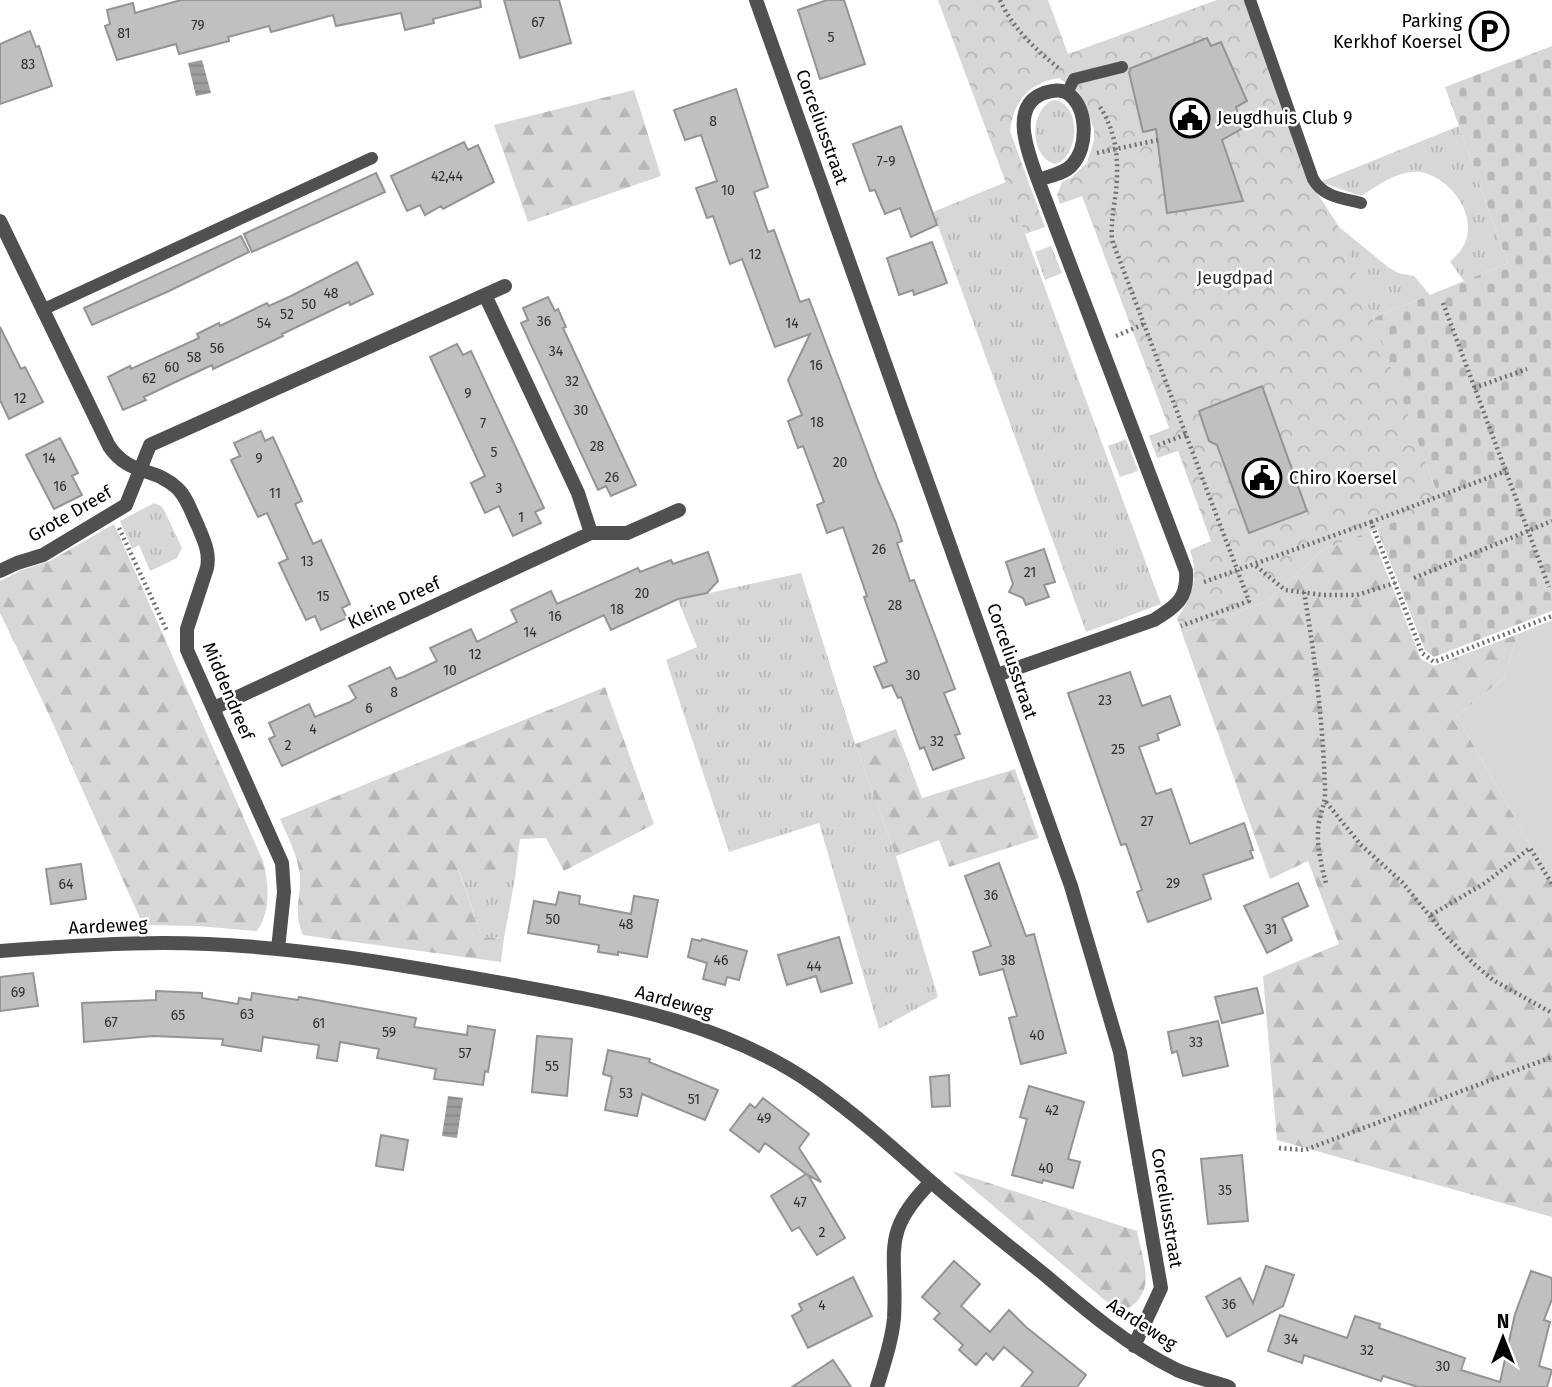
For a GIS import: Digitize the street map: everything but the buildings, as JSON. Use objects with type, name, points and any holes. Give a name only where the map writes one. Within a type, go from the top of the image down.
[{"type":"street","name":"Corceliusstraat","points":[[756,0],[1072,886],[1120,1052],[1161,1288],[1134,1346]]},
{"type":"street","points":[[997,675],[1154,620],[1176,606],[1187,587],[1186,570],[1100,342],[1038,180],[1025,145],[1024,124],[1028,106],[1041,93],[1058,89],[1067,93],[1082,114],[1084,136],[1072,166],[1038,180]]},
{"type":"street","name":"Middendreef","points":[[0,221],[109,446],[122,462],[166,480],[178,489],[208,551],[208,568],[187,629],[187,650],[282,863],[284,892],[278,949]]},
{"type":"street","points":[[139,470],[150,445],[505,286]]},
{"type":"street","points":[[485,295],[578,493],[591,533]]},
{"type":"street","name":"Grote Dreef","points":[[0,571],[43,555],[113,515],[126,505],[139,470]]},
{"type":"street","name":"Kleine Dreef","points":[[214,708],[591,533],[627,533],[679,510]]},
{"type":"street","name":"Aardeweg","points":[[0,951],[163,943],[278,949],[447,973],[597,1000],[726,1037],[789,1069],[815,1086],[884,1140],[1089,1313],[1134,1346],[1179,1371],[1228,1387]]},
{"type":"street","points":[[877,1387],[894,1318],[893,1241],[899,1222],[911,1202],[931,1182]]},
{"type":"lane","points":[[1250,0],[1313,179],[1325,193],[1361,203]]},
{"type":"lane","points":[[1067,93],[1074,79],[1122,67]]},
{"type":"lane","points":[[42,310],[372,158]]},
{"type":"path","points":[[1000,0],[1022,32],[1043,55],[1096,100],[1111,124],[1117,175],[1110,221],[1112,240],[1238,571]]},
{"type":"path","points":[[1079,154],[1158,140]]},
{"type":"path","points":[[1443,303],[1549,587]]},
{"type":"path","points":[[1100,342],[1144,324]]},
{"type":"path","points":[[1474,388],[1527,369]]},
{"type":"path","points":[[1141,451],[1186,434]]},
{"type":"path","points":[[1187,587],[1255,565],[1506,471]]},
{"type":"path","points":[[113,515],[172,641],[187,650]]},
{"type":"path","points":[[1414,578],[1552,521]]},
{"type":"path","points":[[1371,522],[1422,653],[1434,662],[1552,616]]},
{"type":"path","points":[[1255,565],[1285,590],[1323,595],[1357,595],[1395,583]]},
{"type":"path","points":[[1304,592],[1316,676],[1326,802],[1317,829],[1326,884]]},
{"type":"path","points":[[1326,802],[1361,845],[1402,882],[1447,937],[1493,980],[1552,1013]]},
{"type":"path","points":[[1431,915],[1485,883],[1530,848],[1552,884]]},
{"type":"path","points":[[1279,1148],[1305,1150],[1552,1057]]},
{"type":"green space","name":"Jeugdpad","points":[[938,0],[1048,0],[1068,54],[1217,0],[1245,0],[1312,185],[1339,227],[1441,504],[1322,550],[1268,601],[1182,633],[1177,618],[1191,594],[1194,577],[1190,550],[1211,541],[1178,451],[1157,458],[1149,436],[1169,428],[1082,196],[1060,204],[1057,195],[1062,182],[1087,163],[1094,140],[1094,129],[1079,92],[1059,78],[1039,84],[1024,95],[1015,111],[1010,131],[1045,227],[1025,234]]},
{"type":"green space","points":[[1552,46],[1552,611],[1434,657],[1425,650],[1377,529],[1441,503],[1371,319],[1508,263],[1445,87]]},
{"type":"green space","points":[[634,90],[661,176],[528,222],[494,125]]},
{"type":"green space","points":[[1053,100],[1062,103],[1069,110],[1074,130],[1069,151],[1055,164],[1046,160],[1040,152],[1035,133],[1040,113],[1045,105]]},
{"type":"green space","points":[[1459,126],[1508,263],[1464,281],[1450,262],[1460,252],[1466,239],[1466,215],[1455,194],[1436,178],[1416,172],[1399,175],[1361,196],[1320,182]]},
{"type":"green space","points":[[1006,182],[1161,604],[1086,632],[933,212]]},
{"type":"green space","points":[[1339,227],[1388,267],[1398,273],[1414,276],[1430,295],[1371,319]]},
{"type":"green space","points":[[1051,246],[1062,273],[1045,280],[1035,252]]},
{"type":"green space","points":[[1126,439],[1138,471],[1120,477],[1108,446]]},
{"type":"green space","points":[[154,503],[164,510],[182,548],[177,558],[150,571],[139,545],[132,549],[120,521]]},
{"type":"green space","points":[[114,524],[263,861],[268,897],[265,915],[257,931],[143,925],[45,706],[0,613],[0,581],[50,561]]},
{"type":"green space","points":[[1370,531],[1421,659],[1434,666],[1518,634],[1504,678],[1457,716],[1552,884],[1552,1217],[1277,1140],[1263,976],[1339,944],[1308,861],[1270,879],[1182,633],[1268,601],[1322,550]]},
{"type":"green space","points":[[801,573],[855,744],[896,856],[938,997],[879,1029],[819,823],[729,852],[666,660],[697,647],[678,600]]},
{"type":"green space","points":[[1552,620],[1552,884],[1457,716],[1504,678],[1518,634]]},
{"type":"green space","points":[[605,687],[654,824],[564,871],[546,838],[520,839],[515,878],[458,869],[482,937],[504,938],[501,962],[303,935],[298,913],[299,869],[280,819]]},
{"type":"green space","points":[[896,729],[922,798],[1015,769],[1039,838],[949,867],[939,840],[896,856],[855,744]]},
{"type":"green space","points":[[458,868],[515,878],[504,938],[482,937]]},
{"type":"green space","points":[[952,1171],[1137,1231],[1146,1276],[1142,1295],[1125,1310],[1107,1302]]},
{"type":"shaded area","points":[[202,60],[211,93],[196,96],[188,63]]},
{"type":"shaded area","points":[[448,1096],[463,1098],[457,1138],[442,1136]]},
{"type":"place","name":"Parking Kerkhof Koersel","points":[[1489,31]]},
{"type":"place","name":"Jeugdhuis Club 9","points":[[1190,118]]},
{"type":"place","name":"Chiro Koersel","points":[[1262,478]]}]
